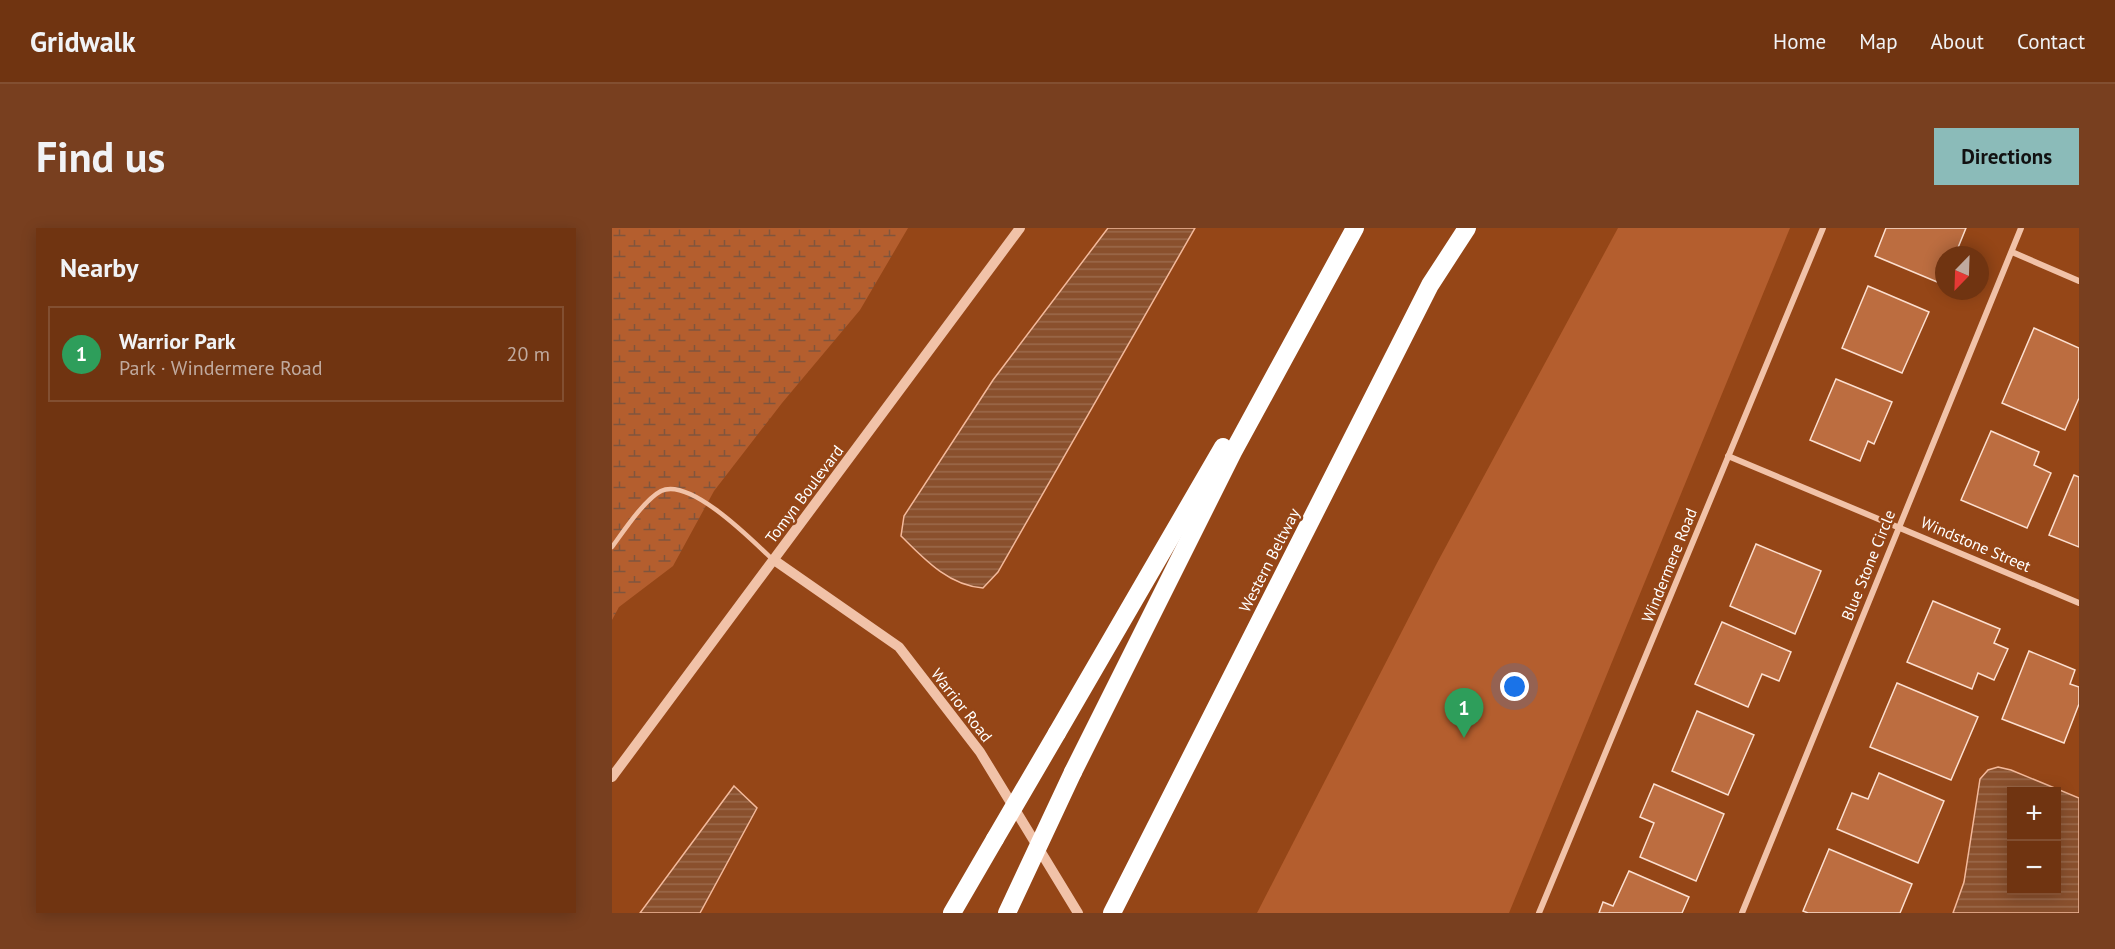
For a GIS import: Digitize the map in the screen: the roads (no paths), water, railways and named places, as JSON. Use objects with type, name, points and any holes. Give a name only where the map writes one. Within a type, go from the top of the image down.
[{"type":"highway","points":[[952,913],[1353,228]]},
{"type":"highway","points":[[1007,913],[1073,772],[1233,452],[1353,228]]},
{"type":"highway","name":"Western Beltway","points":[[1112,913],[1430,285],[1467,228]]},
{"type":"street","name":"Tomyn Boulevard","points":[[612,777],[1020,228]]},
{"type":"street","name":"Windermere Road","points":[[1539,913],[1823,228]]},
{"type":"street","name":"Blue Stone Circle","points":[[1742,913],[2021,228]]},
{"type":"street","points":[[2012,252],[2079,281]]},
{"type":"street","name":"Windstone Street","points":[[1728,456],[2079,603]]},
{"type":"street","name":"Warrior Road","points":[[774,560],[899,647],[980,752],[1078,913]]},
{"type":"lane","points":[[612,547],[635,515],[661,491],[678,489],[721,512],[774,560]]},
{"type":"place","name":"Warrior Park","points":[[1464,738]]}]
